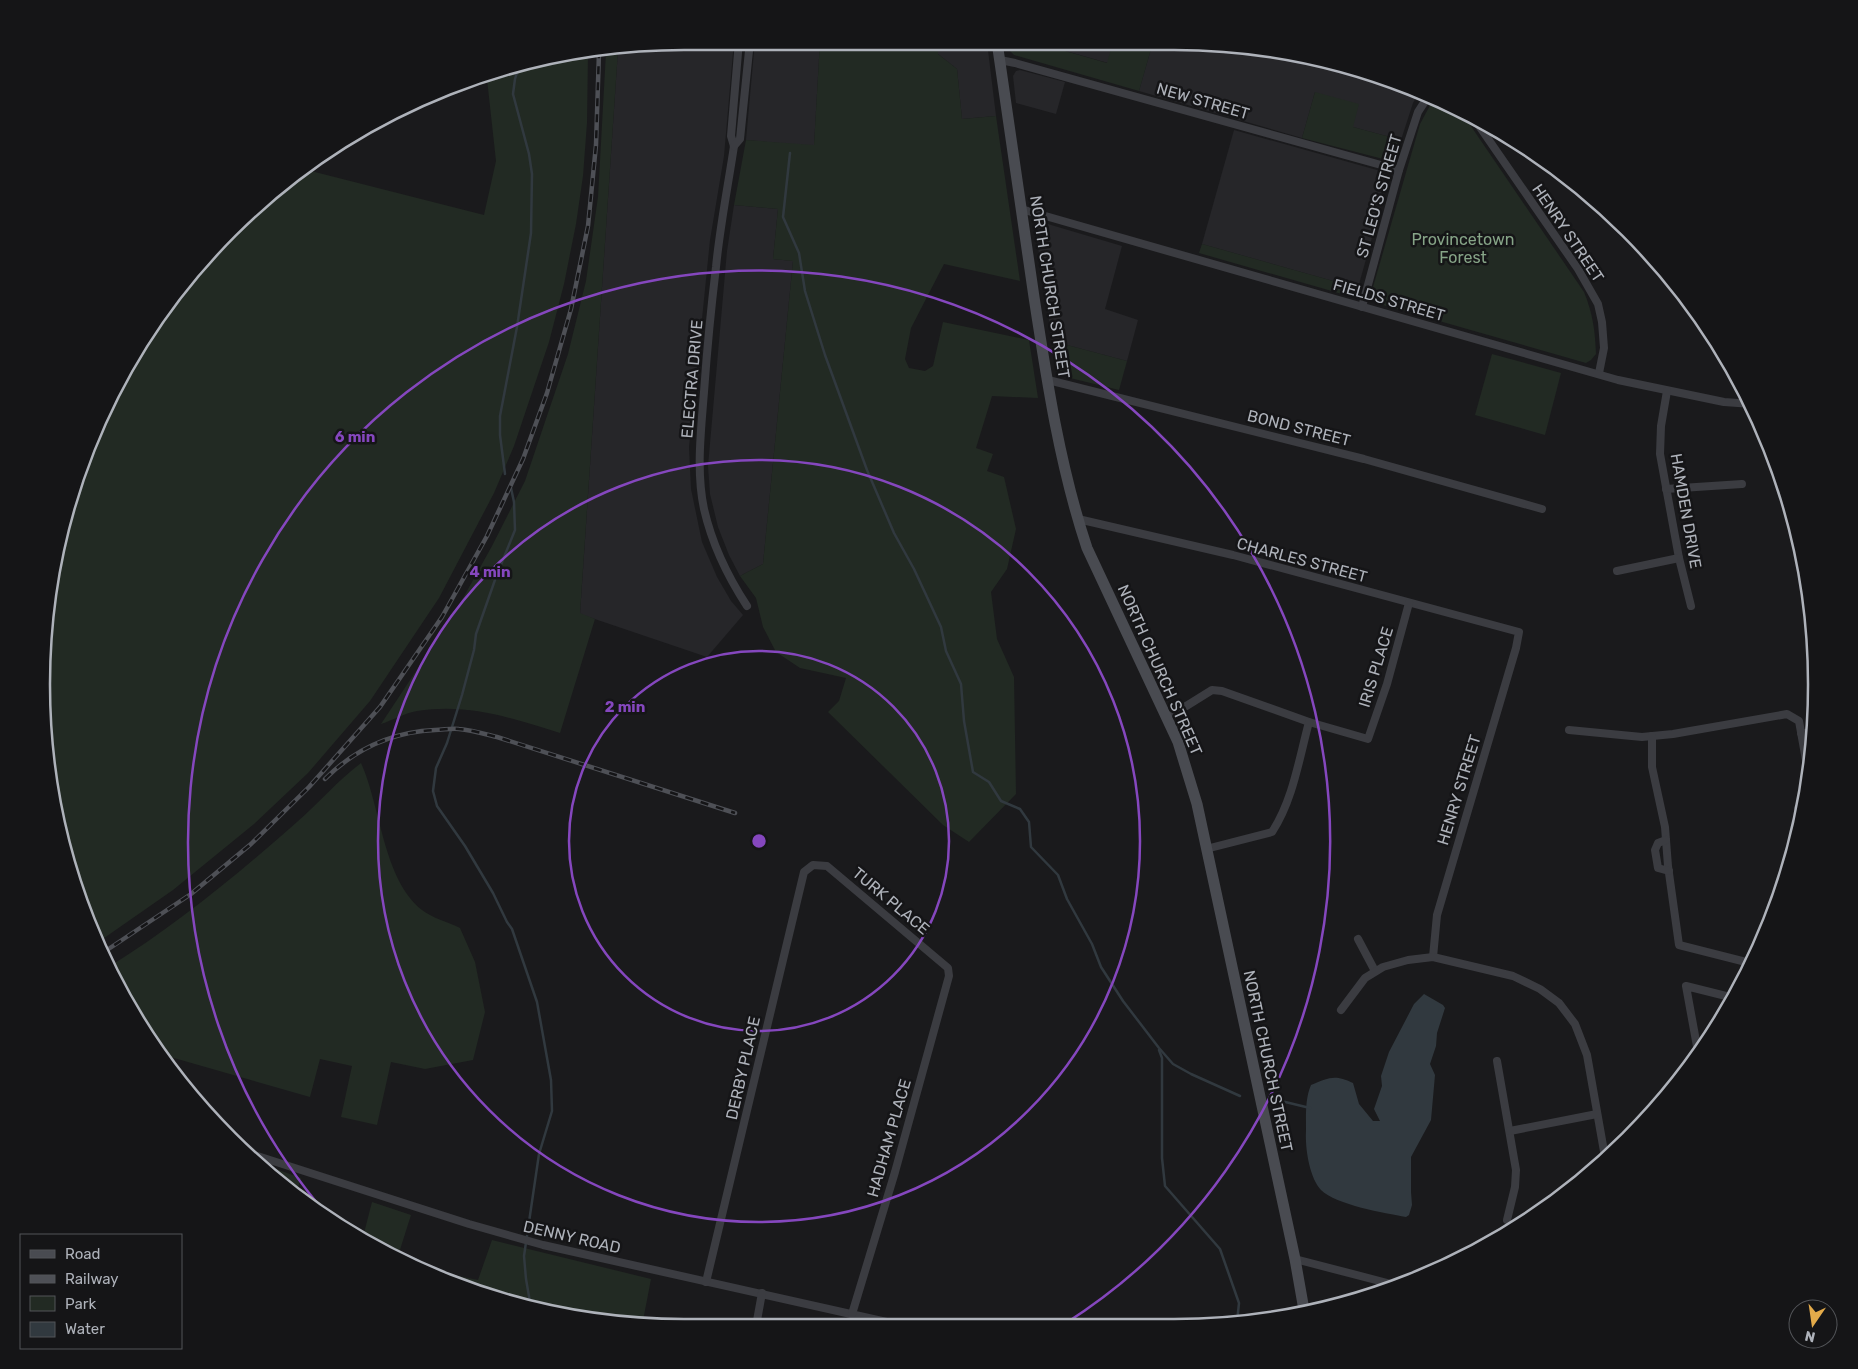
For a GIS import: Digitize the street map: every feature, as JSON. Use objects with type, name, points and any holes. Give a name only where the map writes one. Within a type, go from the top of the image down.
[{"type":"main road","name":"NORTH CHURCH STREET","points":[[998,50],[1021,210],[1060,449],[1087,548],[1168,718],[1178,742],[1197,804],[1295,1259],[1303,1305]]},
{"type":"street","name":"ELECTRA DRIVE","points":[[738,50],[731,136],[734,146],[716,266],[702,423],[700,476],[704,510],[712,538],[733,584],[747,606]]},
{"type":"street","name":"ELECTRA DRIVE","points":[[734,146],[740,139],[749,50]]},
{"type":"street","name":"NEW STREET","points":[[1000,60],[1399,170]]},
{"type":"street","name":"ST LEO'S STREET","points":[[1362,307],[1399,170],[1418,112],[1425,102]]},
{"type":"street","name":"HENRY STREET","points":[[1482,130],[1578,269],[1598,304],[1602,322],[1604,348],[1599,373]]},
{"type":"street","name":"FIELDS STREET","points":[[1021,210],[1599,373],[1618,380],[1724,402],[1743,403]]},
{"type":"street","name":"BOND STREET","points":[[1048,380],[1364,459],[1542,509]]},
{"type":"street","name":"HAMDEN DRIVE","points":[[1667,391],[1661,426],[1660,454],[1690,606]]},
{"type":"street","points":[[1666,489],[1742,484]]},
{"type":"street","name":"CHARLES STREET","points":[[1078,519],[1233,555],[1519,632]]},
{"type":"street","points":[[1617,571],[1679,558]]},
{"type":"street","name":"IRIS PLACE","points":[[1309,722],[1368,739],[1387,684],[1409,603]]},
{"type":"street","name":"HENRY STREET","points":[[1433,957],[1437,915],[1516,648],[1519,632]]},
{"type":"street","points":[[1168,718],[1212,690],[1222,691],[1309,722],[1286,805],[1272,832],[1206,849]]},
{"type":"street","points":[[1569,730],[1642,737],[1726,726],[1787,714],[1799,721],[1805,746]]},
{"type":"street","points":[[1801,733],[1806,733]]},
{"type":"street","points":[[1652,736],[1652,767],[1665,827],[1679,945],[1745,962]]},
{"type":"street","name":"TURK PLACE","points":[[813,865],[827,866],[948,968]]},
{"type":"street","name":"DERBY PLACE","points":[[706,1282],[804,872],[813,865]]},
{"type":"street","points":[[1358,939],[1376,972]]},
{"type":"street","points":[[1341,1010],[1365,978],[1383,967],[1408,960],[1433,957],[1513,976],[1540,989],[1559,1003],[1575,1024],[1587,1055],[1604,1151]]},
{"type":"street","name":"HADHAM PLACE","points":[[852,1314],[906,1131],[949,976],[948,968]]},
{"type":"street","points":[[1696,1043],[1686,986],[1726,996]]},
{"type":"street","points":[[1497,1061],[1516,1170],[1515,1188],[1507,1220]]},
{"type":"street","points":[[1510,1131],[1597,1114]]},
{"type":"street","name":"DENNY ROAD","points":[[261,1157],[543,1245],[874,1319]]},
{"type":"street","points":[[1295,1259],[1383,1283]]},
{"type":"street","points":[[757,1319],[762,1293]]},
{"type":"shaded area","points":[[733,50],[724,156],[710,240],[689,447],[691,489],[702,542],[717,577],[731,601],[743,615],[707,657],[580,614],[618,53],[643,51]]},
{"type":"shaded area","points":[[754,50],[820,50],[814,146],[746,140]]},
{"type":"shaded area","points":[[938,50],[988,50],[996,116],[962,119],[957,69],[938,54]]},
{"type":"shaded area","points":[[1062,50],[1111,50],[1108,63]]},
{"type":"shaded area","points":[[1151,50],[1215,51],[1297,62],[1338,72],[1416,98],[1401,140],[1353,127],[1315,92],[1302,138],[1139,91]]},
{"type":"shaded area","points":[[1020,70],[1065,82],[1056,114],[1016,103],[1013,76],[1016,71]]},
{"type":"shaded area","points":[[1234,130],[1384,172],[1388,180],[1358,288],[1202,244]]},
{"type":"shaded area","points":[[734,205],[778,209],[773,259],[793,261],[763,564],[740,576],[718,527],[710,494],[708,466],[727,251]]},
{"type":"shaded area","points":[[1041,222],[1122,246],[1105,309],[1138,320],[1127,361],[1052,341],[1035,227],[1037,223]]},
{"type":"green space","points":[[820,50],[938,50],[938,54],[957,69],[962,119],[996,116],[1020,281],[944,264],[911,328],[905,359],[909,368],[925,371],[933,366],[943,322],[1029,340],[1038,398],[992,396],[976,448],[993,454],[987,471],[1004,477],[1016,529],[1007,569],[991,592],[997,639],[1014,677],[1016,794],[969,842],[943,825],[828,712],[839,701],[846,678],[800,668],[776,652],[763,627],[756,598],[740,576],[763,564],[793,261],[773,259],[778,209],[734,205],[746,140],[814,145]]},
{"type":"green space","points":[[1009,50],[1062,50],[1107,63],[1111,50],[1151,50],[1139,91],[1014,55]]},
{"type":"green space","points":[[618,53],[580,613],[595,619],[560,733],[490,713],[454,709],[417,711],[381,724],[457,609],[525,481],[568,354],[586,281],[598,197],[606,55]]},
{"type":"green space","points":[[588,57],[587,123],[583,176],[564,284],[549,342],[514,446],[494,493],[439,598],[370,701],[308,773],[254,824],[173,890],[103,939],[84,888],[62,808],[51,726],[50,684],[55,602],[62,561],[84,481],[98,442],[115,404],[157,332],[207,266],[266,207],[312,171],[484,215],[496,161],[487,82],[520,72]]},
{"type":"green space","points":[[1315,92],[1359,104],[1353,127],[1401,140],[1397,155],[1387,160],[1302,138]]},
{"type":"green space","name":"Provincetown Forest","points":[[1431,104],[1469,123],[1584,292],[1590,308],[1595,338],[1596,354],[1591,360],[1586,363],[1376,303],[1371,294],[1420,124]]},
{"type":"green space","points":[[1202,244],[1358,288],[1355,294],[1349,296],[1199,253]]},
{"type":"green space","points":[[1052,341],[1127,361],[1119,390],[1058,375]]},
{"type":"green space","points":[[1492,354],[1561,373],[1545,435],[1475,415]]},
{"type":"green space","points":[[361,763],[368,781],[384,841],[399,880],[409,897],[422,910],[435,918],[460,928],[475,962],[485,1012],[473,1060],[425,1069],[391,1062],[377,1125],[341,1117],[352,1066],[320,1059],[310,1097],[171,1057],[135,1002],[114,963],[157,935],[252,861],[297,822]]},
{"type":"green space","points":[[274,1168],[301,1178],[298,1188]]},
{"type":"green space","points":[[372,1202],[411,1215],[399,1252],[364,1232]]},
{"type":"green space","points":[[492,1240],[651,1279],[644,1318],[602,1314],[561,1307],[520,1297],[458,1277],[478,1280]]},
{"type":"water","points":[[1424,994],[1445,1008],[1430,1064],[1435,1075],[1431,1120],[1411,1157],[1412,1205],[1409,1215],[1406,1217],[1349,1204],[1321,1190],[1313,1178],[1307,1153],[1306,1107],[1311,1085],[1336,1078],[1353,1083],[1359,1104],[1373,1121],[1380,1121],[1374,1109],[1382,1086],[1381,1076],[1389,1052],[1414,1004]]},
{"type":"waterway","points":[[505,474],[500,435],[500,416],[517,327],[531,233],[532,174],[529,154],[513,94],[517,73]]},
{"type":"waterway","points":[[790,153],[783,217],[799,253],[805,291],[825,355],[867,470],[894,533],[914,569],[941,627],[946,651],[961,684],[964,721],[973,772],[989,782],[1001,801],[1020,809],[1029,822],[1031,847],[1058,875],[1067,899],[1092,944],[1101,967],[1123,1001],[1159,1048],[1173,1064],[1240,1096]]},
{"type":"waterway","points":[[511,488],[514,502],[515,530],[476,634],[474,650],[462,695],[447,743],[436,768],[433,791],[437,806],[465,846],[512,929],[537,1002],[551,1080],[552,1111],[539,1154],[524,1256],[530,1299]]},
{"type":"waterway","points":[[1159,1050],[1162,1058],[1162,1158],[1165,1186],[1220,1249],[1239,1303],[1238,1316]]},
{"type":"waterway","points":[[1273,1099],[1310,1108]]},
{"type":"railway","points":[[108,949],[191,894],[251,844],[309,787],[380,707],[442,617],[487,536],[523,459],[547,393],[571,309],[588,226],[596,145],[599,56]]},
{"type":"railway","points":[[325,779],[349,759],[389,738],[419,731],[459,729],[497,737],[735,813]]}]
